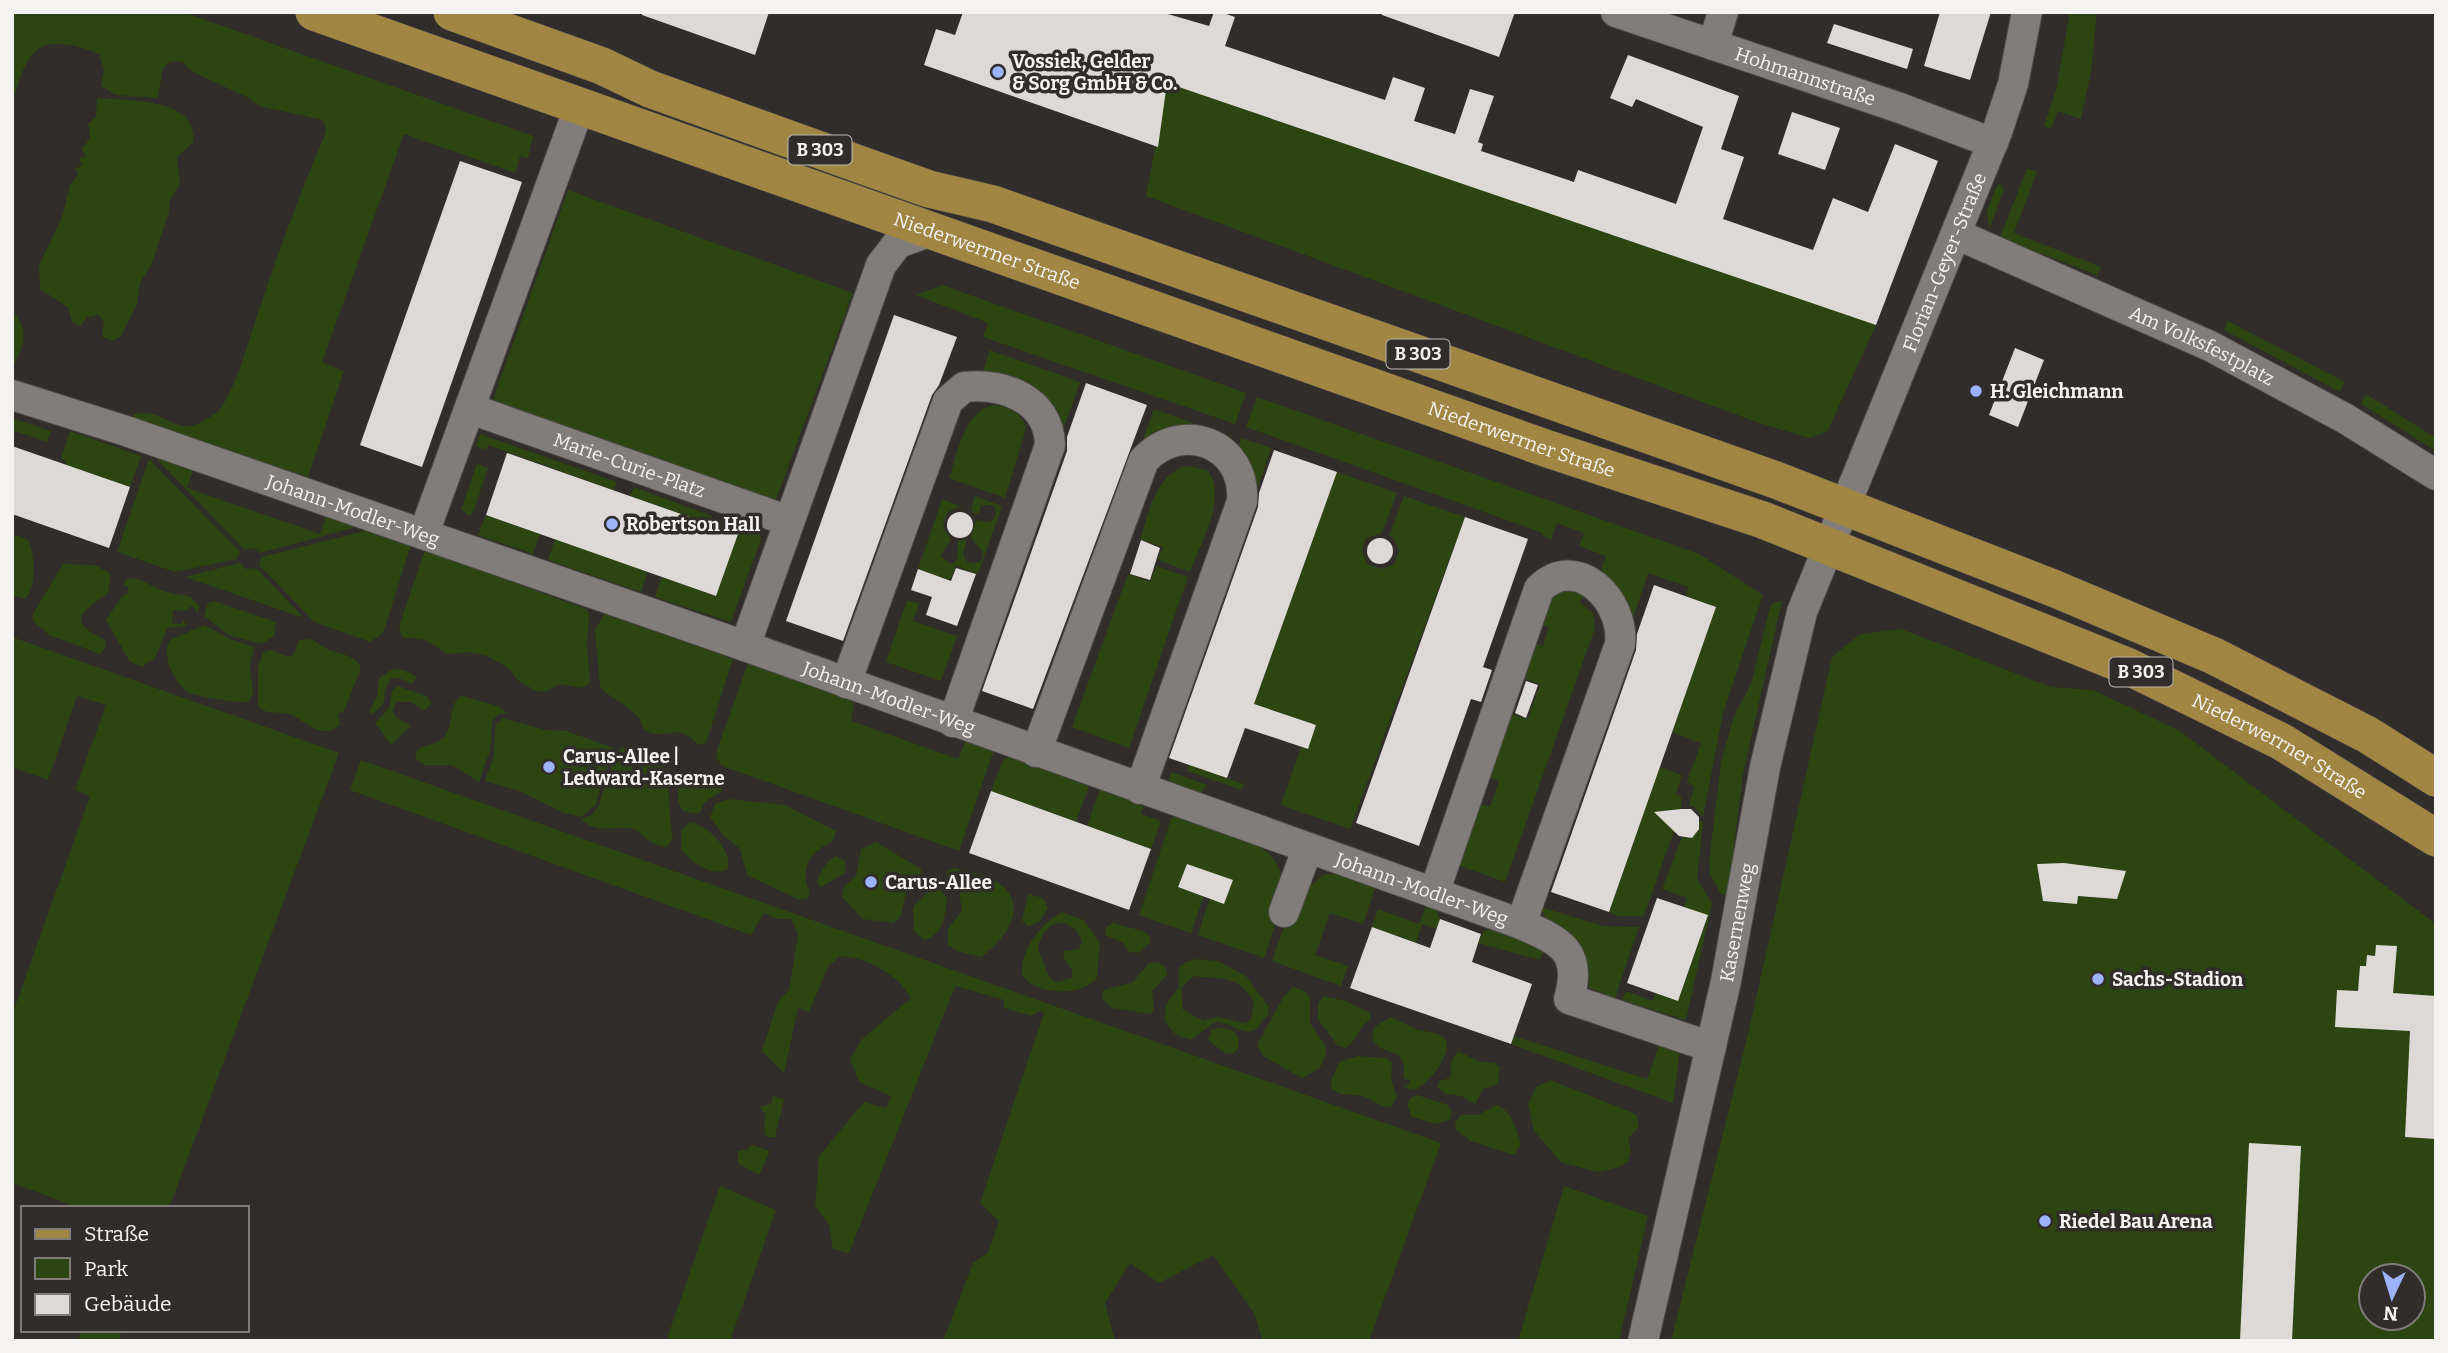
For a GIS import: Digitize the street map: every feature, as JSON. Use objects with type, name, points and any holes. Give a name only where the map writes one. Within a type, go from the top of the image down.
[{"type":"main road","name":"Niederwerrner Straße","points":[[314,12],[1548,449],[1755,517],[2129,667],[2282,742],[2436,838]]},
{"type":"main road","name":"B 303","points":[[452,12],[602,66],[650,89],[929,189],[993,204],[1763,476],[2053,588],[2214,656],[2368,735],[2436,778]]},
{"type":"main road","name":"B 303","points":[[579,108],[584,99],[598,90],[650,89]]},
{"type":"street","name":"Hohmannstraße","points":[[1616,12],[1993,143]]},
{"type":"street","points":[[1713,45],[1723,12]]},
{"type":"street","name":"Florian-Geyer-Straße","points":[[1842,508],[1993,143],[2013,83],[2027,12]]},
{"type":"street","points":[[424,533],[579,108]]},
{"type":"street","points":[[745,646],[881,265],[898,243],[929,232]]},
{"type":"street","name":"Am Volksfestplatz","points":[[1956,234],[2210,346],[2346,419],[2436,475]]},
{"type":"street","points":[[846,683],[948,401],[964,387],[1004,389],[1036,406],[1048,427],[1050,445],[953,722]]},
{"type":"street","name":"Johann-Modler-Weg","points":[[12,395],[424,533],[745,646],[1307,850],[1521,924],[1556,939],[1568,952],[1574,971],[1569,999],[1712,1046]]},
{"type":"street","name":"Marie-Curie-Platz","points":[[471,409],[789,521]]},
{"type":"street","points":[[1036,752],[1144,460],[1166,443],[1185,439],[1204,442],[1220,450],[1236,467],[1243,489],[1242,501],[1140,789]]},
{"type":"street","name":"Kasernenweg","points":[[1643,1341],[1712,1046],[1780,696],[1802,612],[1842,508]]},
{"type":"street","points":[[1434,893],[1539,589],[1554,578],[1580,579],[1595,584],[1615,607],[1620,623],[1620,644],[1521,924]]},
{"type":"street","points":[[1284,912],[1307,850]]},
{"type":"green space","points":[[12,12],[183,12],[533,136],[528,158],[520,156],[515,173],[404,134],[322,362],[344,371],[308,477],[133,419],[134,414],[143,413],[180,425],[194,425],[221,408],[228,397],[239,372],[282,243],[324,137],[326,129],[323,120],[259,106],[251,99],[193,72],[182,62],[171,61],[163,68],[158,98],[116,95],[101,86],[104,70],[99,54],[61,44],[48,45],[30,58],[12,106]]},
{"type":"green space","points":[[2070,12],[2097,12],[2091,72],[2081,119],[2058,111],[2051,129],[2044,126],[2056,90]]},
{"type":"green space","points":[[1167,83],[1822,304],[1876,325],[1827,432],[1809,438],[1759,423],[1146,196]]},
{"type":"green space","points":[[97,98],[143,101],[173,109],[185,117],[192,127],[193,142],[177,157],[180,184],[169,202],[169,212],[151,266],[140,282],[137,304],[121,336],[113,341],[102,337],[104,321],[98,315],[87,317],[81,326],[72,322],[68,307],[40,289],[39,265],[62,217],[70,185],[79,173],[75,169],[82,165],[79,159],[86,156],[82,149],[90,138],[88,124],[96,117]]},
{"type":"green space","points":[[2027,168],[2037,172],[2014,233],[2101,267],[2097,275],[2000,238]]},
{"type":"green space","points":[[2001,184],[2004,190],[1989,229],[1987,210],[1997,185]]},
{"type":"green space","points":[[568,190],[853,293],[775,502],[492,402]]},
{"type":"green space","points":[[942,285],[1246,393],[1235,424],[983,337],[988,323],[916,295]]},
{"type":"green space","points":[[12,310],[22,325],[24,339],[12,368]]},
{"type":"green space","points":[[2228,321],[2345,382],[2340,392],[2224,330]]},
{"type":"green space","points":[[990,350],[1080,382],[1057,447],[1055,435],[979,383]]},
{"type":"green space","points":[[2366,394],[2436,438],[2436,451],[2361,404]]},
{"type":"green space","points":[[1257,397],[1699,554],[1763,595],[1723,713],[1703,817],[1693,806],[1689,806],[1694,787],[1687,781],[1701,743],[1672,732],[1716,607],[1686,596],[1688,587],[1648,573],[1630,627],[1600,575],[1606,556],[1579,546],[1584,533],[1557,523],[1551,540],[1543,536],[1543,533],[1246,427]]},
{"type":"green space","points":[[993,405],[1014,411],[1022,419],[1026,429],[1005,498],[949,478],[968,425],[983,409]]},
{"type":"green space","points":[[1154,409],[1232,437],[1227,443],[1139,451]]},
{"type":"green space","points":[[12,418],[51,431],[47,442],[12,430]]},
{"type":"green space","points":[[70,431],[141,456],[130,487],[65,465],[66,460],[61,458]]},
{"type":"green space","points":[[480,434],[617,482],[614,490],[488,445],[486,450],[476,446]]},
{"type":"green space","points":[[1241,438],[1271,448],[1257,490],[1252,468],[1239,446]]},
{"type":"green space","points":[[158,454],[194,467],[187,488],[320,534],[327,514],[360,526],[260,553],[254,548],[244,549],[157,459]]},
{"type":"green space","points":[[149,459],[240,552],[237,559],[175,572],[117,552]]},
{"type":"green space","points":[[477,464],[488,468],[473,513],[469,516],[461,509]]},
{"type":"green space","points":[[1187,466],[1207,470],[1215,493],[1206,534],[1190,572],[1158,560],[1163,547],[1140,539],[1161,485],[1176,470]]},
{"type":"green space","points":[[1337,472],[1397,493],[1382,533],[1366,538],[1362,550],[1367,564],[1383,569],[1394,564],[1399,550],[1393,537],[1389,536],[1404,496],[1465,517],[1350,829],[1281,805],[1301,747],[1308,749],[1254,704]]},
{"type":"green space","points":[[634,487],[760,534],[761,539],[731,622],[655,597],[662,577],[716,596],[738,534],[630,496]]},
{"type":"green space","points":[[975,496],[1002,506],[978,574],[956,566],[950,580],[918,569],[942,499],[965,508],[958,507],[947,513],[943,527],[951,539],[941,556],[951,564],[957,560],[958,541],[967,539],[963,554],[966,561],[973,564],[981,561],[981,550],[971,537],[976,520],[988,522],[994,519],[996,512],[993,505],[981,505],[979,513],[975,514],[971,508]]},
{"type":"green space","points":[[486,515],[540,534],[533,554],[478,535]]},
{"type":"green space","points":[[369,530],[411,545],[383,633],[370,642],[314,622],[259,565],[261,557]]},
{"type":"green space","points":[[18,535],[29,541],[34,563],[32,586],[25,599],[12,595],[12,537]]},
{"type":"green space","points":[[555,539],[648,572],[641,592],[548,560]]},
{"type":"green space","points":[[425,550],[586,609],[589,614],[587,645],[590,683],[582,688],[560,684],[545,692],[536,691],[517,680],[510,669],[487,656],[468,652],[448,654],[425,640],[402,637],[399,626]]},
{"type":"green space","points":[[240,563],[246,569],[256,568],[304,618],[185,577]]},
{"type":"green space","points":[[63,564],[95,565],[111,574],[108,592],[88,608],[81,618],[87,629],[106,642],[100,654],[49,635],[33,621],[33,614]]},
{"type":"green space","points":[[1156,566],[1188,577],[1129,748],[1072,727],[1128,574],[1150,582]]},
{"type":"green space","points":[[128,578],[140,580],[163,591],[191,597],[199,606],[198,613],[192,606],[185,611],[173,610],[172,623],[181,624],[184,621],[187,626],[167,628],[155,658],[142,667],[130,662],[106,620],[122,596],[128,593],[128,587],[123,584]]},
{"type":"green space","points":[[1558,588],[1584,595],[1580,602],[1593,613],[1595,628],[1505,882],[1452,863],[1473,801],[1490,807],[1499,781],[1482,775],[1504,712],[1528,719],[1540,684],[1517,676],[1530,642],[1543,646],[1549,627],[1537,622]]},
{"type":"green space","points":[[907,600],[919,604],[913,621],[957,636],[941,681],[886,662]]},
{"type":"green space","points":[[214,601],[276,622],[274,636],[262,644],[231,636],[204,616],[208,603]]},
{"type":"green space","points":[[1782,601],[1743,774],[1728,894],[1721,894],[1710,874],[1709,862],[1721,762],[1734,716],[1751,684],[1770,607],[1773,603]]},
{"type":"green space","points":[[604,614],[733,659],[706,743],[699,745],[677,732],[648,732],[635,714],[600,687],[595,630]]},
{"type":"green space","points":[[204,625],[230,639],[254,647],[250,666],[253,693],[249,702],[189,693],[174,676],[167,653],[170,640]]},
{"type":"green space","name":"Sachs-Stadion","points":[[1901,629],[2051,687],[2093,690],[2180,731],[2436,924],[2436,1341],[1671,1341],[1748,1034],[1832,657],[1860,634]]},
{"type":"green space","points":[[12,637],[339,753],[168,1206],[75,1206],[12,1183],[12,1015],[90,796],[75,790],[106,705],[77,696],[48,780],[12,767]]},
{"type":"green space","points":[[311,639],[327,649],[351,657],[361,668],[344,711],[338,714],[340,725],[333,730],[320,731],[289,714],[269,712],[258,706],[258,667],[263,653],[269,650],[289,657],[294,654],[299,640]]},
{"type":"green space","points":[[748,663],[854,701],[851,721],[958,759],[966,740],[994,750],[959,851],[722,766],[716,757],[717,750]]},
{"type":"green space","points":[[393,669],[405,670],[417,677],[412,684],[399,678],[390,679],[385,690],[384,703],[373,714],[369,711],[377,697],[379,678]]},
{"type":"green space","points":[[397,686],[427,696],[432,704],[424,710],[410,702],[396,702],[393,711],[396,718],[411,725],[391,745],[375,723],[390,707],[392,691]]},
{"type":"green space","points":[[462,695],[503,709],[507,713],[499,714],[492,721],[490,750],[479,782],[452,765],[425,765],[415,759],[417,750],[444,737],[454,704]]},
{"type":"green space","name":"Carus-Allee | Ledward-Kaserne","points":[[503,718],[546,730],[566,731],[617,749],[604,774],[596,804],[581,817],[564,813],[520,791],[485,781],[493,758],[496,724]]},
{"type":"green space","points":[[622,746],[645,762],[663,767],[672,773],[669,794],[673,837],[667,847],[654,843],[634,829],[598,828],[581,819],[592,815],[599,805],[607,776]]},
{"type":"green space","points":[[1009,757],[1089,786],[1076,822],[991,791],[1003,760]]},
{"type":"green space","points":[[361,760],[1441,1143],[1369,1341],[1263,1341],[1254,1313],[1213,1255],[1159,1283],[1130,1263],[1105,1303],[1115,1341],[943,1341],[973,1263],[988,1253],[999,1221],[980,1203],[1044,1013],[1040,1011],[1031,1016],[1004,1008],[1004,1000],[955,986],[849,1253],[833,1249],[829,1225],[815,1205],[819,1156],[864,1102],[886,1108],[891,1096],[859,1082],[850,1059],[862,1039],[911,998],[905,989],[881,969],[861,960],[840,956],[828,967],[809,1012],[798,1008],[784,1073],[762,1051],[778,1001],[789,990],[798,935],[791,919],[777,919],[764,913],[751,935],[350,790]]},
{"type":"green space","points":[[1189,765],[1244,784],[1242,790],[1187,771]]},
{"type":"green space","points":[[1660,767],[1682,775],[1676,793],[1681,797],[1681,809],[1672,817],[1674,831],[1644,916],[1618,916],[1609,912]]},
{"type":"green space","points":[[1171,772],[1207,785],[1195,799],[1166,789]]},
{"type":"green space","points":[[686,776],[713,780],[722,785],[722,791],[705,802],[699,814],[683,811],[679,802],[679,788]]},
{"type":"green space","points":[[1100,789],[1144,805],[1141,814],[1161,821],[1151,849],[1087,826]]},
{"type":"green space","points":[[728,799],[785,805],[836,831],[833,841],[808,862],[806,876],[810,893],[807,899],[799,900],[747,875],[740,849],[723,835],[710,817],[715,804]]},
{"type":"green space","points":[[1176,815],[1258,846],[1273,857],[1280,872],[1281,892],[1276,920],[1264,958],[1198,935],[1210,898],[1224,903],[1233,881],[1187,864],[1178,887],[1204,896],[1191,933],[1139,915],[1171,819]]},
{"type":"green space","points":[[1699,821],[1703,822],[1697,879],[1712,904],[1686,1020],[1622,1000],[1626,991],[1653,1001],[1656,993],[1678,1000],[1708,916],[1684,907],[1687,898],[1662,889],[1682,837],[1692,838],[1699,829]]},
{"type":"green space","points":[[690,822],[704,828],[718,840],[727,855],[727,870],[708,870],[681,850],[681,831]]},
{"type":"green space","points":[[876,842],[921,869],[921,878],[906,893],[901,916],[893,923],[863,919],[842,897],[844,887],[856,876],[861,849]]},
{"type":"green space","points":[[836,856],[845,861],[845,873],[821,887],[817,882],[820,875],[827,863]]},
{"type":"green space","points":[[954,868],[992,879],[1004,888],[1011,898],[1014,908],[1007,930],[981,957],[957,951],[948,945],[948,929],[962,910],[959,892],[946,877],[948,870]]},
{"type":"green space","points":[[1325,874],[1340,874],[1375,888],[1363,924],[1330,913],[1315,955],[1348,966],[1341,986],[1272,961],[1291,912],[1305,891]]},
{"type":"green space","points":[[938,888],[947,897],[944,917],[935,934],[924,940],[914,931],[913,907],[931,889]]},
{"type":"green space","points":[[1028,894],[1043,898],[1048,908],[1039,922],[1028,926],[1022,921]]},
{"type":"green space","points":[[1426,905],[1437,910],[1440,919],[1437,929],[1422,924],[1416,943],[1372,927],[1378,909],[1419,924]]},
{"type":"green space","points":[[1541,907],[1603,926],[1639,927],[1615,998],[1589,988],[1584,955],[1570,939],[1553,927]]},
{"type":"green space","points":[[1061,912],[1084,920],[1100,943],[1097,978],[1090,984],[1059,992],[1038,987],[1022,975],[1028,948],[1039,931]],"holes":[[[1059,923],[1065,923],[1076,930],[1082,941],[1079,949],[1064,951],[1063,956],[1072,970],[1072,978],[1056,982],[1049,977],[1038,949],[1041,938],[1046,930]]]},
{"type":"green space","points":[[1113,923],[1143,931],[1150,937],[1150,942],[1139,953],[1129,952],[1122,942],[1105,935],[1106,927]]},
{"type":"green space","points":[[1491,928],[1545,947],[1540,960],[1478,943],[1484,931]]},
{"type":"green space","points":[[1197,959],[1218,961],[1246,976],[1269,1007],[1268,1015],[1254,1031],[1244,1031],[1216,1022],[1190,1040],[1175,1034],[1164,1020],[1166,1005],[1179,987],[1179,968],[1186,962]],"holes":[[[1194,976],[1221,978],[1242,987],[1254,1003],[1251,1019],[1244,1023],[1217,1017],[1204,1021],[1183,1010],[1181,987]]]},
{"type":"green space","points":[[1156,962],[1165,966],[1168,974],[1152,991],[1154,1009],[1150,1014],[1112,1008],[1102,998],[1103,990],[1133,982],[1148,964]]},
{"type":"green space","points":[[1293,987],[1305,991],[1310,998],[1310,1023],[1325,1045],[1326,1054],[1320,1068],[1302,1078],[1263,1056],[1257,1045],[1284,996]]},
{"type":"green space","points":[[1324,996],[1346,1001],[1370,1013],[1371,1019],[1346,1048],[1338,1046],[1318,1019],[1318,1003]]},
{"type":"green space","points":[[1391,1017],[1416,1029],[1439,1034],[1447,1041],[1445,1054],[1438,1068],[1417,1089],[1410,1089],[1404,1084],[1408,1085],[1410,1081],[1404,1078],[1404,1066],[1399,1055],[1380,1048],[1372,1040],[1374,1027]]},
{"type":"green space","points":[[1212,1029],[1234,1031],[1239,1039],[1238,1049],[1232,1054],[1225,1053],[1208,1040]]},
{"type":"green space","points":[[1514,1036],[1647,1079],[1660,1043],[1680,1050],[1673,1103],[1511,1044]]},
{"type":"green space","points":[[1458,1051],[1478,1061],[1495,1063],[1500,1067],[1498,1084],[1483,1089],[1475,1104],[1461,1096],[1446,1094],[1437,1087],[1439,1081],[1450,1078],[1452,1060]]},
{"type":"green space","points":[[1358,1056],[1386,1058],[1392,1063],[1391,1080],[1397,1097],[1391,1107],[1332,1089],[1331,1081],[1339,1062]]},
{"type":"green space","points":[[1550,1080],[1636,1114],[1639,1127],[1628,1138],[1631,1151],[1628,1161],[1620,1167],[1598,1172],[1562,1163],[1534,1131],[1528,1104],[1536,1087]]},
{"type":"green space","points":[[1417,1095],[1448,1105],[1452,1112],[1450,1120],[1435,1124],[1412,1117],[1407,1105],[1410,1098]]},
{"type":"green space","points":[[773,1096],[784,1099],[775,1137],[767,1137],[764,1133],[765,1114],[760,1107],[772,1103]]},
{"type":"green space","points":[[1497,1105],[1510,1116],[1518,1134],[1521,1145],[1514,1155],[1471,1141],[1456,1130],[1455,1122],[1461,1115],[1478,1115]]},
{"type":"green space","points":[[752,1145],[770,1151],[759,1175],[738,1163],[738,1151],[747,1150]]},
{"type":"green space","points":[[720,1186],[776,1210],[730,1341],[666,1341]]},
{"type":"green space","points":[[1564,1186],[1648,1216],[1619,1341],[1518,1341]]},
{"type":"green space","points":[[80,1332],[121,1332],[119,1341],[78,1341]]},
{"type":"building","points":[[642,12],[769,12],[755,55],[642,15]]},
{"type":"building","points":[[963,12],[1161,12],[1209,26],[1214,12],[1220,12],[1235,17],[1225,46],[1385,100],[1393,77],[1425,88],[1414,121],[1455,134],[1470,89],[1494,96],[1478,142],[1483,144],[1481,151],[1574,182],[1578,170],[1676,204],[1703,127],[1636,99],[1632,107],[1610,98],[1628,55],[1739,96],[1721,149],[1744,157],[1723,219],[1813,250],[1833,198],[1868,212],[1895,144],[1938,161],[1876,325],[1167,83],[1158,147],[924,65],[936,29],[955,35]]},
{"type":"building","points":[[1382,12],[1515,12],[1499,57],[1382,15]]},
{"type":"building","points":[[1940,12],[1991,12],[1970,80],[1924,66]]},
{"type":"building","points":[[1834,24],[1913,49],[1907,69],[1827,43]]},
{"type":"building","points":[[1792,112],[1840,128],[1825,170],[1778,154]]},
{"type":"building","points":[[460,161],[522,182],[422,467],[360,445]]},
{"type":"building","points":[[894,315],[957,337],[939,385],[932,395],[843,641],[786,621]]},
{"type":"building","points":[[2015,348],[2044,360],[2018,427],[1989,415]]},
{"type":"building","points":[[1086,383],[1147,405],[1033,709],[982,691],[1067,451],[1067,437]]},
{"type":"building","points":[[12,446],[130,487],[109,548],[12,514]]},
{"type":"building","points":[[1274,450],[1337,472],[1254,704],[1316,725],[1308,749],[1245,728],[1227,778],[1169,758],[1258,507],[1259,493]]},
{"type":"building","name":"Robertson Hall","points":[[507,453],[738,534],[716,596],[486,515]]},
{"type":"building","points":[[960,512],[969,516],[973,525],[969,534],[960,538],[951,534],[947,525],[951,516]]},
{"type":"building","points":[[1465,517],[1528,539],[1483,667],[1492,670],[1481,702],[1471,699],[1419,846],[1356,823]]},
{"type":"building","points":[[1380,538],[1389,542],[1393,551],[1389,560],[1380,564],[1371,560],[1367,551],[1371,542]]},
{"type":"building","points":[[1141,540],[1160,548],[1150,580],[1130,574]]},
{"type":"building","points":[[956,568],[976,574],[957,626],[926,615],[932,597],[911,590],[918,569],[951,581]]},
{"type":"building","points":[[1654,585],[1716,607],[1609,912],[1551,892],[1636,650],[1637,634]]},
{"type":"building","points":[[1526,681],[1538,685],[1526,718],[1515,713]]},
{"type":"building","points":[[991,791],[1151,849],[1129,910],[969,853]]},
{"type":"building","points":[[1691,809],[1699,817],[1699,829],[1692,838],[1679,836],[1654,812]]},
{"type":"building","points":[[2064,863],[2126,871],[2117,899],[2078,896],[2077,904],[2043,901],[2037,864]]},
{"type":"building","points":[[1187,864],[1233,880],[1224,904],[1178,887]]},
{"type":"building","points":[[1657,898],[1708,915],[1678,1001],[1627,983]]},
{"type":"building","points":[[1440,919],[1481,934],[1472,962],[1532,984],[1511,1044],[1350,988],[1372,927],[1430,948]]},
{"type":"building","points":[[2376,945],[2397,946],[2393,993],[2436,996],[2436,1139],[2405,1137],[2410,1031],[2335,1027],[2337,990],[2358,991],[2360,966],[2366,966],[2367,955],[2375,956]]},
{"type":"building","points":[[2249,1143],[2301,1146],[2292,1341],[2240,1341]]},
{"type":"place","name":"Vossiek, Gelder & Sorg GmbH & Co.","points":[[998,72]]},
{"type":"place","name":"H. Gleichmann","points":[[1976,391]]},
{"type":"place","name":"Robertson Hall","points":[[612,524]]},
{"type":"place","name":"Carus-Allee | Ledward-Kaserne","points":[[549,767]]},
{"type":"place","name":"Carus-Allee","points":[[871,882]]},
{"type":"place","name":"Sachs-Stadion","points":[[2098,979]]},
{"type":"place","name":"Riedel Bau Arena","points":[[2045,1221]]}]
